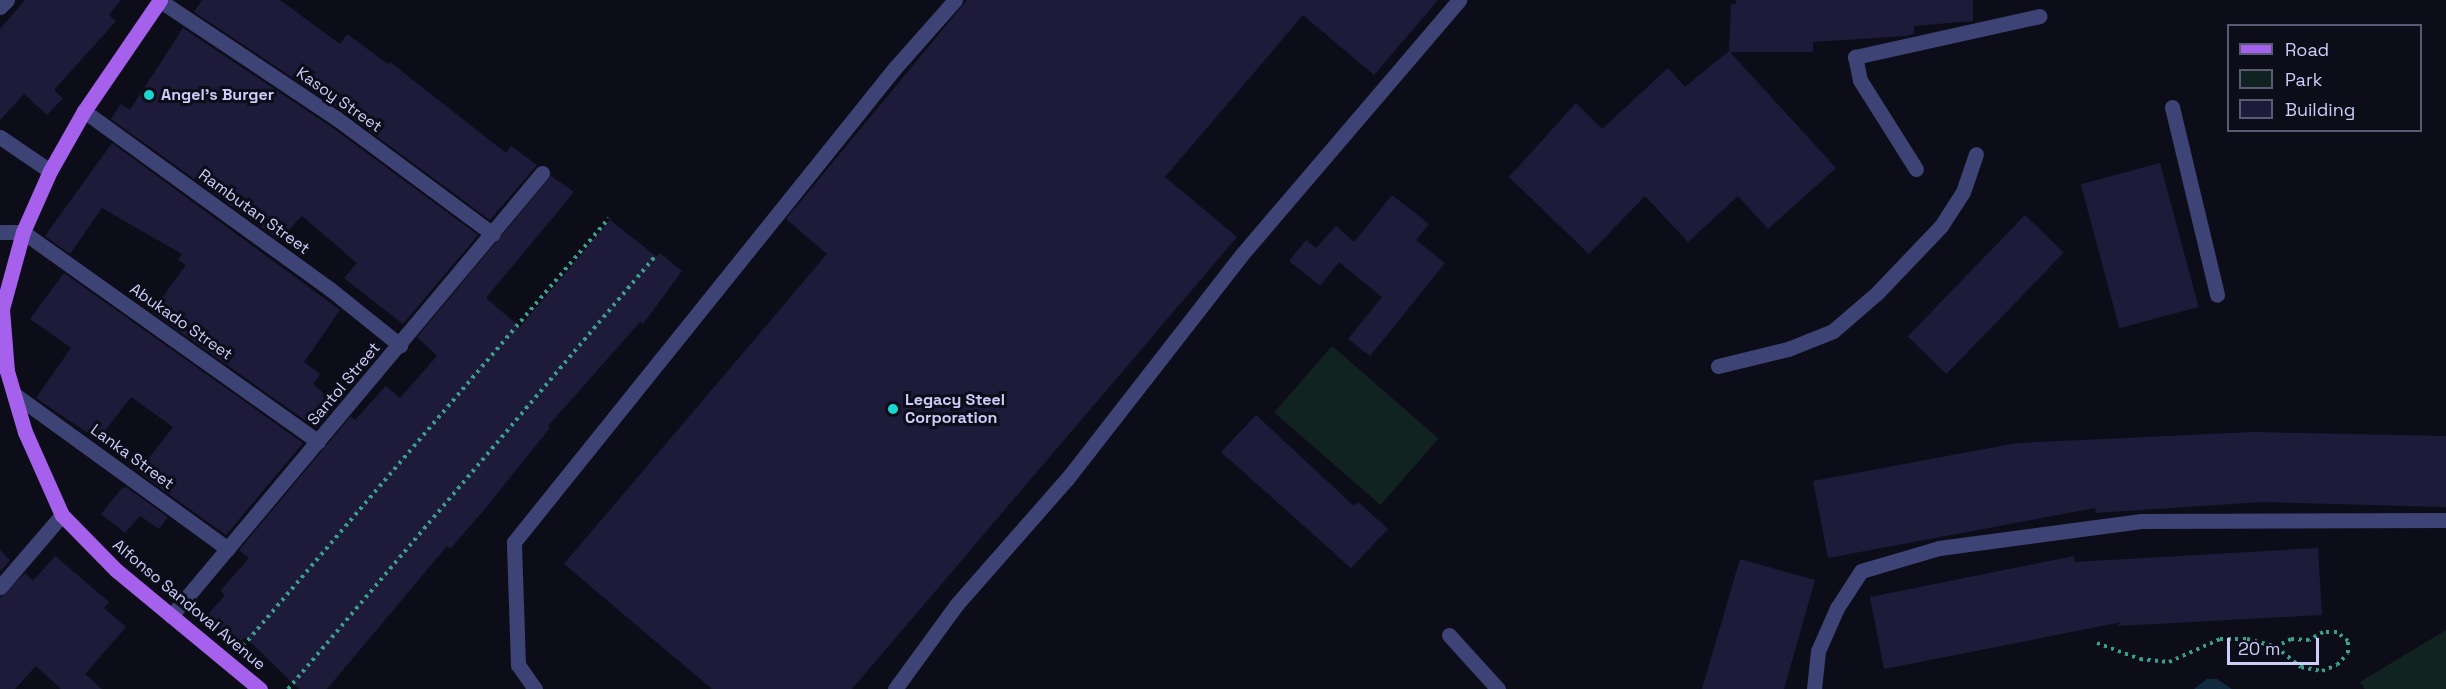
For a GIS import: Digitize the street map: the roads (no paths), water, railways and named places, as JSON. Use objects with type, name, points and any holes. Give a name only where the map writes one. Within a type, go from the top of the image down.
[{"type":"main road","name":"Alfonso Sandoval Avenue","points":[[160,0],[84,111],[50,171],[23,232],[2,309],[7,371],[25,432],[62,514],[116,570],[260,689]]},
{"type":"street","points":[[0,7],[7,0]]},
{"type":"street","name":"Kasoy Street","points":[[160,0],[336,118],[493,234]]},
{"type":"street","points":[[535,689],[518,665],[514,542],[886,78],[955,0]]},
{"type":"street","points":[[895,689],[957,604],[1067,479],[1243,253],[1459,0]]},
{"type":"street","points":[[1916,169],[1860,80],[1855,57],[2040,16]]},
{"type":"street","points":[[2172,107],[2217,296]]},
{"type":"street","name":"Rambutan Street","points":[[84,111],[330,289],[400,345]]},
{"type":"street","points":[[0,137],[50,171]]},
{"type":"street","points":[[1718,366],[1788,349],[1833,331],[1877,292],[1941,226],[1963,192],[1976,154]]},
{"type":"street","name":"Santol Street","points":[[171,616],[493,234],[542,172]]},
{"type":"street","points":[[0,232],[23,232]]},
{"type":"street","name":"Abukado Street","points":[[23,232],[318,442]]},
{"type":"street","name":"Lanka Street","points":[[14,394],[228,549]]},
{"type":"street","points":[[0,587],[62,514]]},
{"type":"street","points":[[1814,689],[1818,651],[1837,608],[1861,571],[1939,548],[2142,521],[2445,521]]},
{"type":"street","points":[[1449,636],[1498,689]]},
{"type":"water","points":[[2207,679],[2217,679],[2232,689],[2194,689]]},
{"type":"place","name":"Angel's Burger","points":[[149,95]]},
{"type":"place","name":"Legacy Steel Corporation","points":[[893,409]]}]
